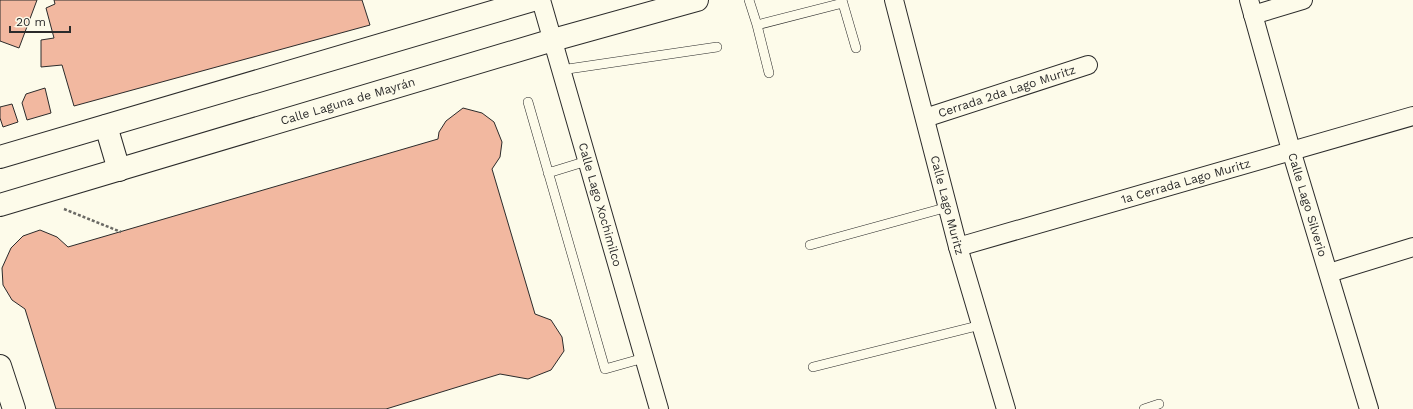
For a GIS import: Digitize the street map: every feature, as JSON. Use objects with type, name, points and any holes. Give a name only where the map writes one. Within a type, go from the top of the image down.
[{"type":"street","points":[[0,157],[533,0]]},
{"type":"street","name":"Calle Lago Xochimilco","points":[[541,0],[659,409]]},
{"type":"street","name":"Calle Laguna de Mayrán","points":[[0,205],[553,40],[696,0]]},
{"type":"street","name":"Calle Lago Muritz","points":[[894,0],[958,246],[1006,409]]},
{"type":"street","points":[[1251,7],[1303,0]]},
{"type":"street","name":"Calle Lago Silverio","points":[[1251,7],[1291,150],[1369,409]]},
{"type":"street","name":"Cerrada 2da Lago Muritz","points":[[924,118],[1088,64]]},
{"type":"street","name":"1a Cerrada Lago Muritz","points":[[958,246],[1413,116]]},
{"type":"street","points":[[106,126],[119,170]]},
{"type":"street","points":[[1328,273],[1413,247]]},
{"type":"street","points":[[0,366],[14,409]]},
{"type":"lane","points":[[749,0],[769,73]]},
{"type":"lane","points":[[757,25],[843,2],[856,48]]},
{"type":"lane","points":[[561,70],[717,47]]},
{"type":"lane","points":[[528,102],[605,369],[644,358]]},
{"type":"lane","points":[[548,173],[587,161]]},
{"type":"lane","points":[[810,244],[948,207]]},
{"type":"lane","points":[[813,367],[981,324]]},
{"type":"lane","points":[[1144,409],[1159,404]]},
{"type":"building","points":[[0,0],[37,0],[19,48],[0,41]]},
{"type":"building","points":[[54,0],[362,0],[370,25],[74,106],[62,65],[41,67],[41,40],[54,38],[46,8],[55,4]]},
{"type":"building","points":[[45,88],[51,113],[27,120],[22,103],[26,94]]},
{"type":"building","points":[[12,104],[18,122],[3,127],[0,118],[0,107]]},
{"type":"building","points":[[463,108],[482,113],[494,122],[502,142],[500,157],[492,169],[535,314],[551,320],[562,337],[564,351],[551,370],[528,379],[500,374],[386,409],[56,409],[25,309],[12,300],[3,285],[2,268],[11,248],[23,236],[40,230],[57,237],[68,247],[438,139],[439,132],[446,121]]}]
